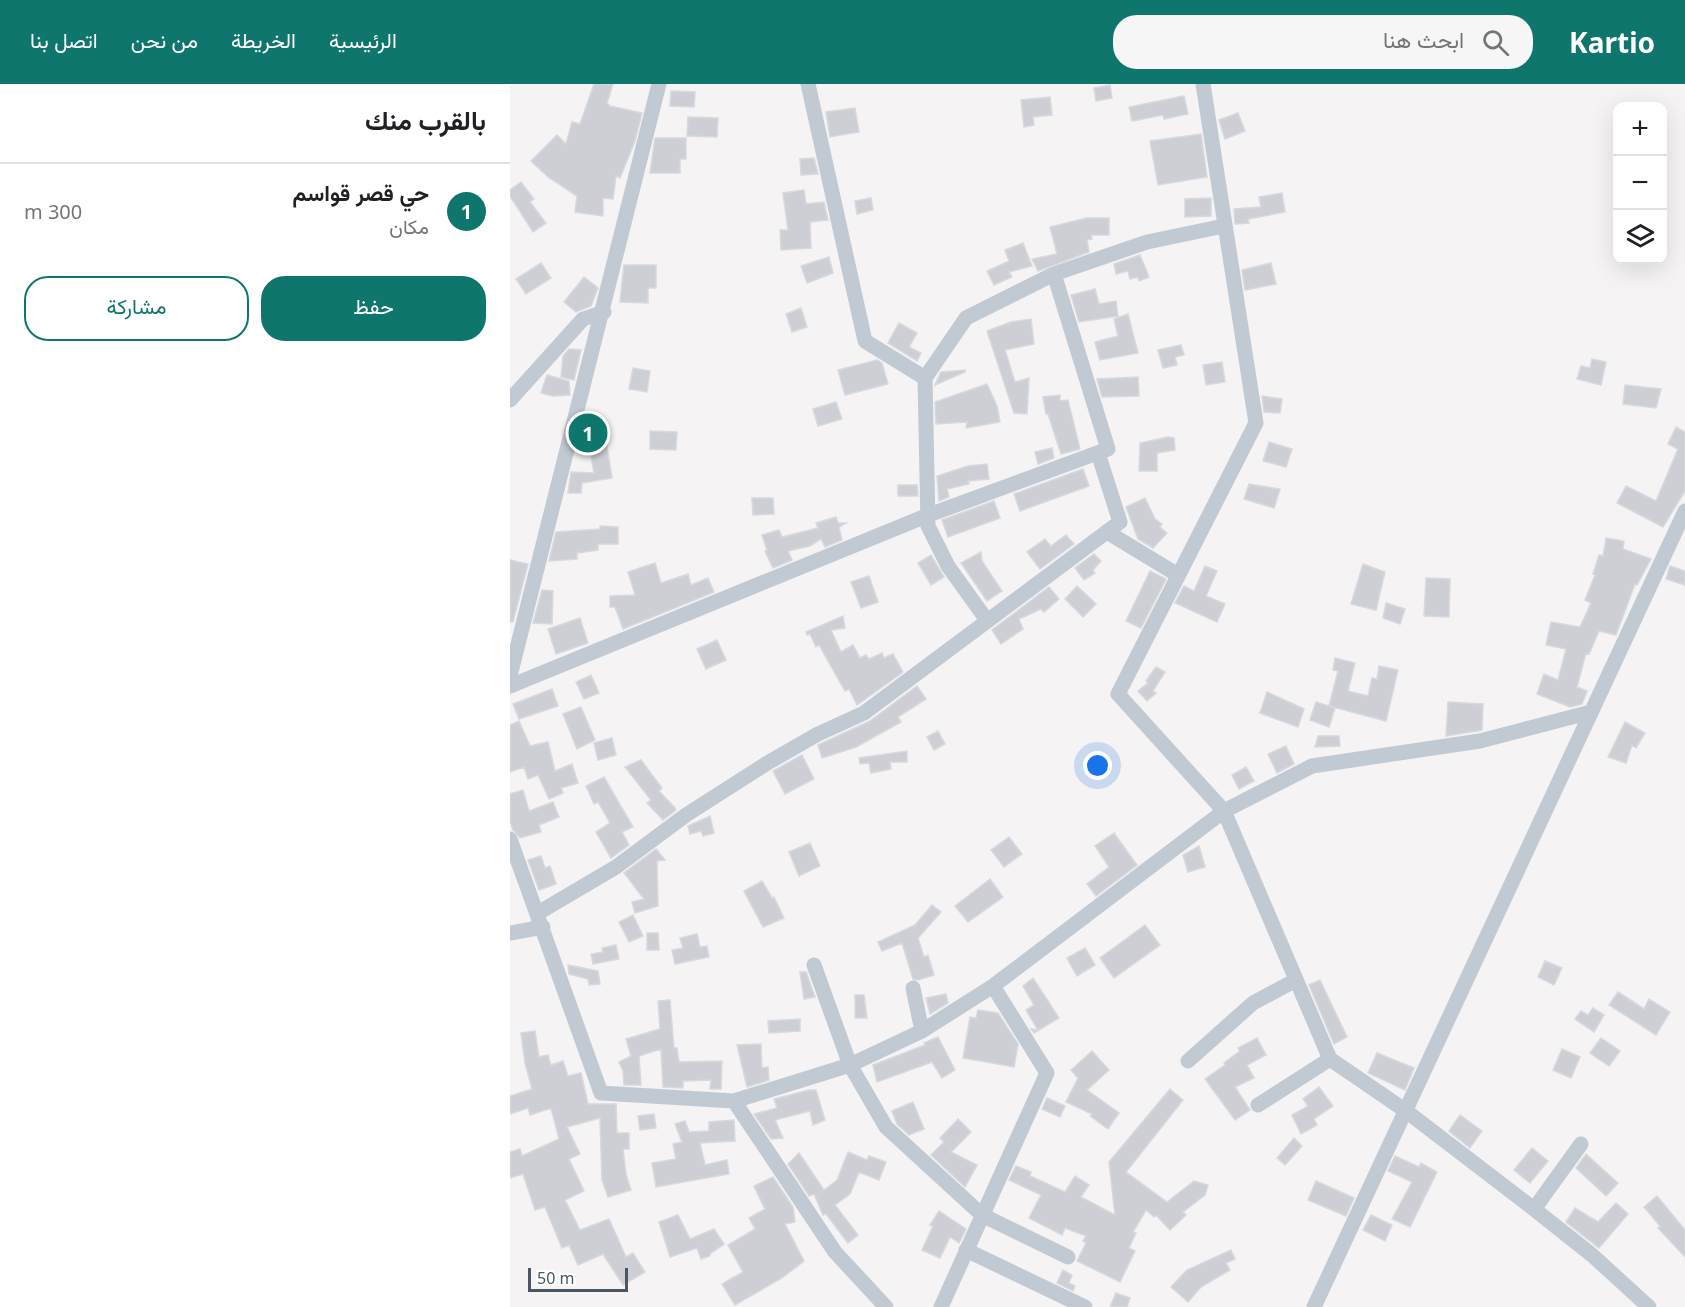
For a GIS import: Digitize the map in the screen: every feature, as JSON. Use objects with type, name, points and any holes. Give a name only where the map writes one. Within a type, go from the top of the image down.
[{"type":"street","points":[[510,676],[604,312],[659,84]]},
{"type":"street","points":[[808,84],[865,341],[925,378]]},
{"type":"street","points":[[1203,84],[1256,423],[1118,694],[1224,811],[1330,1059],[1406,1111],[1534,1209],[1592,1255],[1649,1307]]},
{"type":"street","points":[[987,619],[948,566],[928,526],[925,378],[966,318],[1054,274],[1147,242],[1224,226]]},
{"type":"street","points":[[510,686],[926,516],[1108,449],[1054,274]]},
{"type":"street","points":[[510,400],[583,319],[604,312]]},
{"type":"street","points":[[510,933],[541,920],[686,815],[769,762],[818,734],[864,713],[1120,522],[1098,453]]},
{"type":"street","points":[[1314,1307],[1685,511]]},
{"type":"street","points":[[1107,532],[1178,575]]},
{"type":"street","points":[[510,839],[541,920],[601,1093],[734,1101],[850,1065],[922,1031],[993,986],[1224,811],[1312,766],[1480,741],[1592,712]]},
{"type":"street","points":[[814,965],[850,1065],[886,1127],[982,1215],[1068,1257]]},
{"type":"street","points":[[1188,1061],[1253,1003],[1296,980]]},
{"type":"street","points":[[941,1307],[1047,1073],[993,986]]},
{"type":"street","points":[[913,988],[922,1031]]},
{"type":"street","points":[[1258,1105],[1330,1059]]},
{"type":"street","points":[[734,1101],[835,1251],[886,1307]]},
{"type":"street","points":[[1534,1209],[1581,1144]]},
{"type":"street","points":[[966,1250],[1085,1307]]},
{"type":"building","points":[[594,84],[613,84],[607,103],[610,106],[642,113],[635,141],[620,178],[616,176],[613,199],[603,198],[603,216],[575,212],[577,196],[548,177],[531,161],[557,135],[566,144],[572,122],[580,124]]},
{"type":"building","points":[[1110,85],[1112,98],[1096,101],[1094,88]]},
{"type":"building","points":[[671,91],[695,92],[694,107],[670,106]]},
{"type":"building","points":[[1184,96],[1188,114],[1164,119],[1163,115],[1132,121],[1129,107]]},
{"type":"building","points":[[1050,97],[1052,115],[1033,117],[1034,125],[1024,127],[1021,100]]},
{"type":"building","points":[[855,108],[859,132],[830,137],[826,112]]},
{"type":"building","points":[[1238,113],[1245,131],[1225,139],[1219,120]]},
{"type":"building","points":[[688,117],[718,118],[717,137],[687,136]]},
{"type":"building","points":[[1201,134],[1207,177],[1158,185],[1150,141]]},
{"type":"building","points":[[655,138],[686,138],[686,159],[680,159],[680,173],[650,173]]},
{"type":"building","points":[[814,158],[818,174],[801,175],[800,159]]},
{"type":"building","points":[[521,182],[534,199],[530,202],[546,223],[533,232],[510,196],[510,190]]},
{"type":"building","points":[[804,190],[806,204],[824,202],[828,220],[810,222],[811,248],[781,250],[780,230],[788,230],[783,193]]},
{"type":"building","points":[[1282,193],[1285,212],[1248,219],[1249,223],[1235,224],[1234,209],[1261,207],[1259,197]]},
{"type":"building","points":[[871,198],[873,210],[857,214],[855,201]]},
{"type":"building","points":[[1211,198],[1211,216],[1185,217],[1185,199]]},
{"type":"building","points":[[1087,218],[1109,218],[1109,235],[1091,235],[1092,239],[1087,240],[1089,252],[1038,271],[1032,259],[1057,254],[1050,227]]},
{"type":"building","points":[[1023,243],[1032,266],[1009,272],[1012,277],[994,285],[987,271],[1009,261],[1005,250]]},
{"type":"building","points":[[1140,255],[1149,277],[1139,281],[1138,277],[1130,279],[1128,271],[1116,274],[1114,264]]},
{"type":"building","points":[[829,257],[833,273],[807,283],[801,266]]},
{"type":"building","points":[[541,263],[551,278],[526,294],[516,279]]},
{"type":"building","points":[[1271,263],[1276,284],[1245,290],[1242,270]]},
{"type":"building","points":[[624,265],[656,265],[656,288],[648,288],[648,303],[620,302]]},
{"type":"building","points":[[584,277],[598,288],[591,306],[576,312],[564,302]]},
{"type":"building","points":[[1095,289],[1099,304],[1116,301],[1118,316],[1079,322],[1071,295]]},
{"type":"building","points":[[801,308],[807,327],[792,332],[786,314]]},
{"type":"building","points":[[1128,314],[1138,353],[1100,360],[1095,342],[1118,336],[1114,319]]},
{"type":"building","points":[[1031,319],[1034,344],[1005,350],[1015,382],[1029,378],[1027,414],[1014,413],[987,331],[1011,322]]},
{"type":"building","points":[[899,323],[917,333],[909,347],[921,353],[917,361],[888,343]]},
{"type":"building","points":[[1181,345],[1184,355],[1175,357],[1177,365],[1163,368],[1158,350]]},
{"type":"building","points":[[569,349],[581,350],[574,380],[561,377],[563,356]]},
{"type":"building","points":[[1592,359],[1606,362],[1601,385],[1577,379],[1581,366],[1590,368]]},
{"type":"building","points":[[877,360],[882,363],[888,384],[845,395],[838,370]]},
{"type":"building","points":[[1222,362],[1225,382],[1206,385],[1203,365]]},
{"type":"building","points":[[633,368],[650,371],[647,392],[629,389]]},
{"type":"building","points":[[965,370],[965,372],[935,385],[941,372]]},
{"type":"building","points":[[547,375],[569,381],[570,395],[553,396],[541,393]]},
{"type":"building","points":[[1138,377],[1139,396],[1102,397],[1097,379]]},
{"type":"building","points":[[987,384],[997,406],[1000,422],[966,428],[967,422],[936,424],[935,402]]},
{"type":"building","points":[[1625,385],[1661,389],[1656,408],[1623,404]]},
{"type":"building","points":[[1060,395],[1060,401],[1068,400],[1080,449],[1061,454],[1048,414],[1046,414],[1043,397]]},
{"type":"building","points":[[1262,396],[1282,399],[1280,413],[1264,412]]},
{"type":"building","points":[[836,402],[842,419],[818,426],[813,409]]},
{"type":"building","points":[[1676,427],[1685,432],[1685,491],[1663,527],[1617,503],[1626,486],[1656,501],[1678,449],[1668,444]]},
{"type":"building","points":[[650,431],[677,432],[676,450],[650,449]]},
{"type":"building","points":[[1168,437],[1174,438],[1175,450],[1157,453],[1157,471],[1139,471],[1140,443]]},
{"type":"building","points":[[606,441],[612,478],[582,483],[581,493],[568,493],[571,472],[594,473],[589,444]]},
{"type":"building","points":[[1269,442],[1292,449],[1286,467],[1263,461]]},
{"type":"building","points":[[1052,448],[1054,458],[1038,464],[1035,452]]},
{"type":"building","points":[[987,464],[989,479],[968,481],[969,484],[947,489],[949,497],[939,501],[937,476],[968,466]]},
{"type":"building","points":[[1083,469],[1089,486],[1020,511],[1014,494]]},
{"type":"building","points":[[1249,484],[1280,489],[1274,508],[1244,499]]},
{"type":"building","points":[[898,485],[917,485],[918,496],[898,496]]},
{"type":"building","points":[[752,498],[773,498],[774,514],[753,515]]},
{"type":"building","points":[[1145,498],[1155,519],[1162,524],[1160,527],[1167,533],[1153,548],[1138,539],[1126,507]]},
{"type":"building","points":[[994,501],[1000,518],[948,537],[942,520]]},
{"type":"building","points":[[836,517],[838,523],[846,523],[839,527],[842,540],[825,547],[821,539],[810,546],[788,551],[792,560],[773,568],[765,551],[767,550],[762,535],[779,530],[782,537],[818,528],[816,523]]},
{"type":"building","points":[[600,526],[618,527],[618,544],[598,544],[598,550],[577,553],[577,559],[549,561],[556,532],[600,529]]},
{"type":"building","points":[[1066,535],[1074,544],[1040,569],[1027,552],[1045,539],[1051,546]]},
{"type":"building","points":[[1606,538],[1624,541],[1623,549],[1651,559],[1637,585],[1635,584],[1616,635],[1599,631],[1589,654],[1586,653],[1577,687],[1587,691],[1582,704],[1570,707],[1537,694],[1544,674],[1558,680],[1566,649],[1546,645],[1551,622],[1580,627],[1591,603],[1585,600],[1595,575],[1593,574],[1599,555],[1603,556]]},
{"type":"building","points":[[981,552],[982,561],[1002,591],[987,601],[961,563]]},
{"type":"building","points":[[1094,554],[1101,561],[1093,570],[1095,573],[1084,580],[1075,568]]},
{"type":"building","points":[[931,555],[944,577],[931,585],[918,563]]},
{"type":"building","points":[[510,560],[528,564],[513,622],[510,622]]},
{"type":"building","points":[[655,563],[661,583],[688,574],[691,585],[708,578],[714,592],[623,629],[615,607],[610,607],[610,596],[635,595],[628,572]]},
{"type":"building","points":[[1363,564],[1385,572],[1376,610],[1351,604]]},
{"type":"building","points":[[1205,566],[1217,571],[1206,596],[1225,604],[1217,622],[1175,603],[1184,586],[1194,591]]},
{"type":"building","points":[[1670,566],[1685,571],[1685,585],[1666,579]]},
{"type":"building","points":[[1150,571],[1166,579],[1141,628],[1126,621]]},
{"type":"building","points":[[869,576],[878,602],[861,608],[851,582]]},
{"type":"building","points":[[1426,578],[1450,579],[1449,617],[1424,616]]},
{"type":"building","points":[[1077,586],[1096,604],[1083,617],[1065,599]]},
{"type":"building","points":[[1049,587],[1059,599],[1044,612],[1041,609],[1019,619],[1023,629],[1001,644],[992,630]]},
{"type":"building","points":[[542,590],[553,591],[552,624],[533,623]]},
{"type":"building","points":[[1386,603],[1405,609],[1400,624],[1383,618]]},
{"type":"building","points":[[843,616],[845,628],[831,630],[841,652],[853,645],[860,658],[866,655],[869,659],[882,653],[884,658],[893,654],[903,672],[857,705],[849,689],[845,691],[819,645],[816,647],[810,634],[807,635],[806,632]]},
{"type":"building","points":[[580,618],[588,643],[556,654],[548,629]]},
{"type":"building","points":[[717,640],[726,660],[706,669],[697,649]]},
{"type":"building","points":[[1335,658],[1355,663],[1348,691],[1368,696],[1372,678],[1377,679],[1379,666],[1398,670],[1386,721],[1329,706],[1338,671],[1333,670]]},
{"type":"building","points":[[1156,667],[1165,672],[1153,691],[1156,693],[1147,701],[1138,691],[1148,683],[1146,681]]},
{"type":"building","points":[[591,675],[599,693],[584,699],[576,682]]},
{"type":"building","points":[[917,686],[926,699],[898,717],[901,722],[856,747],[822,758],[818,745],[870,721]]},
{"type":"building","points":[[552,689],[558,706],[519,719],[513,704]]},
{"type":"building","points":[[1267,692],[1304,709],[1298,727],[1260,713]]},
{"type":"building","points":[[1316,702],[1335,708],[1329,727],[1310,720]]},
{"type":"building","points":[[1448,702],[1483,704],[1482,730],[1446,736]]},
{"type":"building","points":[[581,707],[595,740],[577,749],[563,714]]},
{"type":"building","points":[[519,721],[530,746],[548,742],[555,771],[572,764],[578,783],[561,788],[563,793],[549,799],[538,775],[528,779],[524,767],[510,772],[510,725]]},
{"type":"building","points":[[1625,722],[1645,733],[1636,748],[1632,745],[1626,763],[1608,757]]},
{"type":"building","points":[[938,731],[945,744],[934,750],[927,737]]},
{"type":"building","points":[[1318,736],[1339,736],[1340,746],[1315,747]]},
{"type":"building","points":[[612,738],[616,755],[598,760],[594,743]]},
{"type":"building","points":[[1286,746],[1294,764],[1277,773],[1268,754]]},
{"type":"building","points":[[907,751],[907,762],[890,762],[891,769],[871,773],[869,763],[860,764],[859,758]]},
{"type":"building","points":[[802,755],[814,779],[785,794],[773,771]]},
{"type":"building","points":[[641,760],[662,788],[659,791],[676,810],[663,820],[647,803],[651,800],[625,767]]},
{"type":"building","points":[[1246,767],[1254,781],[1239,789],[1232,775]]},
{"type":"building","points":[[604,777],[633,827],[622,832],[629,845],[611,858],[596,832],[610,823],[598,802],[594,804],[586,786]]},
{"type":"building","points":[[523,790],[529,811],[553,802],[559,817],[539,825],[541,832],[520,838],[513,830],[510,821],[510,794]]},
{"type":"building","points":[[710,816],[714,833],[703,836],[701,831],[690,834],[688,826]]},
{"type":"building","points":[[1114,833],[1137,865],[1096,896],[1087,884],[1109,867],[1095,846]]},
{"type":"building","points":[[1009,837],[1022,854],[1004,867],[991,850]]},
{"type":"building","points":[[810,843],[820,866],[799,876],[789,852]]},
{"type":"building","points":[[1199,846],[1205,867],[1188,872],[1183,855]]},
{"type":"building","points":[[656,849],[665,860],[657,861],[658,906],[635,913],[632,902],[644,899],[624,873]]},
{"type":"building","points":[[541,856],[545,868],[550,866],[556,884],[539,890],[528,860]]},
{"type":"building","points":[[990,879],[1003,897],[968,922],[955,906]]},
{"type":"building","points":[[762,881],[772,898],[774,897],[784,918],[763,927],[744,891]]},
{"type":"building","points":[[932,905],[941,912],[918,938],[924,957],[928,955],[934,975],[918,980],[913,979],[902,943],[882,951],[878,942],[915,925]]},
{"type":"building","points":[[633,915],[643,936],[629,942],[619,922]]},
{"type":"building","points":[[1145,925],[1160,945],[1114,978],[1100,958]]},
{"type":"building","points":[[647,933],[658,933],[659,950],[647,950]]},
{"type":"building","points":[[697,934],[700,947],[707,946],[709,957],[675,964],[672,950],[683,948],[680,938]]},
{"type":"building","points":[[616,945],[619,959],[593,964],[591,954],[603,952],[602,948]]},
{"type":"building","points":[[1085,948],[1095,965],[1077,976],[1067,958]]},
{"type":"building","points":[[1545,961],[1562,968],[1554,985],[1538,977]]},
{"type":"building","points":[[568,965],[598,971],[600,984],[589,985],[588,979],[569,974]]},
{"type":"building","points":[[800,972],[806,972],[815,997],[804,999]]},
{"type":"building","points":[[1033,978],[1059,1018],[1034,1033],[1031,1029],[1038,1030],[1026,1010],[1034,1005],[1023,986]]},
{"type":"building","points":[[1320,980],[1347,1037],[1334,1044],[1309,985]]},
{"type":"building","points":[[1618,992],[1644,1009],[1649,999],[1670,1012],[1656,1035],[1609,1005]]},
{"type":"building","points":[[946,994],[948,1003],[930,1014],[926,998]]},
{"type":"building","points":[[855,995],[864,995],[867,1018],[855,1018]]},
{"type":"building","points":[[670,1000],[674,1048],[677,1048],[679,1062],[722,1061],[721,1089],[710,1089],[711,1080],[683,1081],[683,1088],[663,1087],[661,1049],[639,1056],[641,1085],[624,1085],[623,1071],[619,1062],[631,1056],[626,1039],[660,1029],[658,1001]]},
{"type":"building","points":[[1593,1008],[1604,1015],[1594,1032],[1575,1019],[1581,1011],[1588,1015]]},
{"type":"building","points":[[978,1010],[998,1013],[1018,1044],[1014,1067],[963,1058],[970,1017],[976,1018]]},
{"type":"building","points":[[800,1019],[800,1031],[769,1033],[768,1021]]},
{"type":"building","points":[[535,1031],[539,1057],[548,1055],[551,1065],[563,1061],[568,1076],[581,1073],[588,1104],[616,1104],[617,1133],[629,1133],[629,1149],[623,1149],[626,1174],[631,1190],[608,1197],[602,1180],[600,1118],[567,1127],[580,1154],[569,1159],[584,1191],[565,1200],[580,1230],[609,1219],[626,1257],[633,1253],[645,1272],[623,1285],[603,1254],[578,1265],[569,1245],[562,1248],[545,1207],[535,1210],[523,1174],[510,1178],[510,1152],[520,1149],[522,1156],[559,1139],[551,1108],[530,1115],[528,1108],[510,1114],[510,1096],[532,1089],[525,1063],[521,1033]]},
{"type":"building","points":[[938,1037],[955,1070],[942,1078],[932,1062],[877,1082],[873,1065],[925,1045],[924,1043]]},
{"type":"building","points":[[1257,1038],[1266,1055],[1247,1065],[1254,1078],[1235,1087],[1250,1110],[1235,1120],[1205,1079],[1240,1051],[1238,1048]]},
{"type":"building","points":[[1601,1038],[1620,1051],[1609,1066],[1590,1053]]},
{"type":"building","points":[[761,1044],[762,1068],[768,1067],[769,1080],[747,1087],[737,1045]]},
{"type":"building","points":[[1562,1049],[1580,1057],[1571,1078],[1553,1070]]},
{"type":"building","points":[[1092,1051],[1109,1070],[1087,1090],[1119,1113],[1108,1129],[1090,1116],[1092,1114],[1066,1102],[1078,1078],[1071,1070]]},
{"type":"building","points":[[1377,1053],[1414,1068],[1405,1090],[1368,1073]]},
{"type":"building","points":[[1319,1087],[1333,1106],[1314,1119],[1317,1125],[1301,1134],[1292,1115],[1308,1106],[1303,1099]]},
{"type":"building","points":[[1170,1089],[1183,1100],[1126,1172],[1167,1202],[1194,1181],[1208,1185],[1205,1195],[1183,1212],[1186,1215],[1170,1230],[1156,1215],[1154,1217],[1146,1210],[1133,1232],[1136,1233],[1129,1248],[1135,1251],[1120,1282],[1077,1261],[1086,1243],[1083,1241],[1086,1236],[1065,1228],[1062,1235],[1029,1218],[1041,1195],[1009,1180],[1016,1166],[1031,1172],[1030,1176],[1065,1192],[1075,1176],[1089,1185],[1081,1197],[1115,1215],[1109,1162]]},
{"type":"building","points":[[816,1090],[825,1120],[813,1125],[810,1111],[775,1120],[783,1138],[771,1139],[754,1114],[777,1108],[774,1099]]},
{"type":"building","points":[[1047,1098],[1065,1106],[1060,1117],[1042,1109]]},
{"type":"building","points":[[913,1102],[924,1129],[909,1135],[897,1124],[892,1111]]},
{"type":"building","points":[[654,1114],[656,1128],[640,1130],[638,1116]]},
{"type":"building","points":[[1460,1115],[1482,1131],[1470,1148],[1449,1131]]},
{"type":"building","points":[[958,1119],[971,1132],[951,1152],[977,1165],[965,1187],[931,1155],[944,1142],[940,1138]]},
{"type":"building","points":[[734,1120],[735,1141],[700,1143],[705,1165],[727,1160],[729,1174],[656,1187],[652,1163],[676,1159],[673,1144],[682,1142],[675,1124],[685,1121],[689,1132],[709,1131],[709,1122]]},
{"type":"building","points":[[1294,1138],[1302,1146],[1285,1165],[1277,1158]]},
{"type":"building","points":[[1532,1148],[1548,1161],[1530,1183],[1514,1170]]},
{"type":"building","points":[[848,1152],[867,1160],[869,1156],[886,1162],[879,1180],[859,1172],[850,1194],[835,1205],[858,1235],[848,1243],[826,1214],[823,1215],[814,1194],[809,1196],[788,1164],[799,1153],[824,1190],[837,1180]]},
{"type":"building","points":[[1586,1154],[1618,1183],[1606,1196],[1576,1168]]},
{"type":"building","points":[[1395,1156],[1419,1167],[1421,1163],[1437,1172],[1410,1227],[1392,1219],[1412,1182],[1388,1171]]},
{"type":"building","points":[[773,1177],[793,1207],[795,1222],[785,1224],[804,1261],[782,1278],[735,1305],[722,1284],[743,1272],[728,1245],[755,1229],[749,1218],[765,1209],[754,1186]]},
{"type":"building","points":[[1316,1181],[1354,1198],[1346,1216],[1308,1200]]},
{"type":"building","points":[[1657,1196],[1685,1230],[1685,1257],[1658,1228],[1660,1226],[1644,1207]]},
{"type":"building","points":[[1616,1203],[1628,1214],[1599,1248],[1566,1222],[1575,1208],[1598,1222]]},
{"type":"building","points":[[939,1211],[966,1229],[959,1243],[950,1237],[940,1258],[922,1250],[933,1226],[930,1225]]},
{"type":"building","points":[[678,1215],[690,1239],[714,1229],[724,1244],[710,1256],[701,1259],[697,1248],[670,1257],[659,1222]]},
{"type":"building","points":[[1371,1215],[1392,1225],[1385,1241],[1363,1230]]},
{"type":"building","points":[[1231,1250],[1235,1259],[1226,1263],[1230,1270],[1201,1287],[1188,1302],[1171,1287],[1187,1270]]},
{"type":"building","points":[[1063,1270],[1072,1275],[1069,1283],[1075,1286],[1073,1291],[1057,1283]]},
{"type":"building","points":[[1116,1293],[1130,1298],[1127,1307],[1110,1307]]},
{"type":"place","name":"حي قصر قواسم","points":[[588,433]]}]
